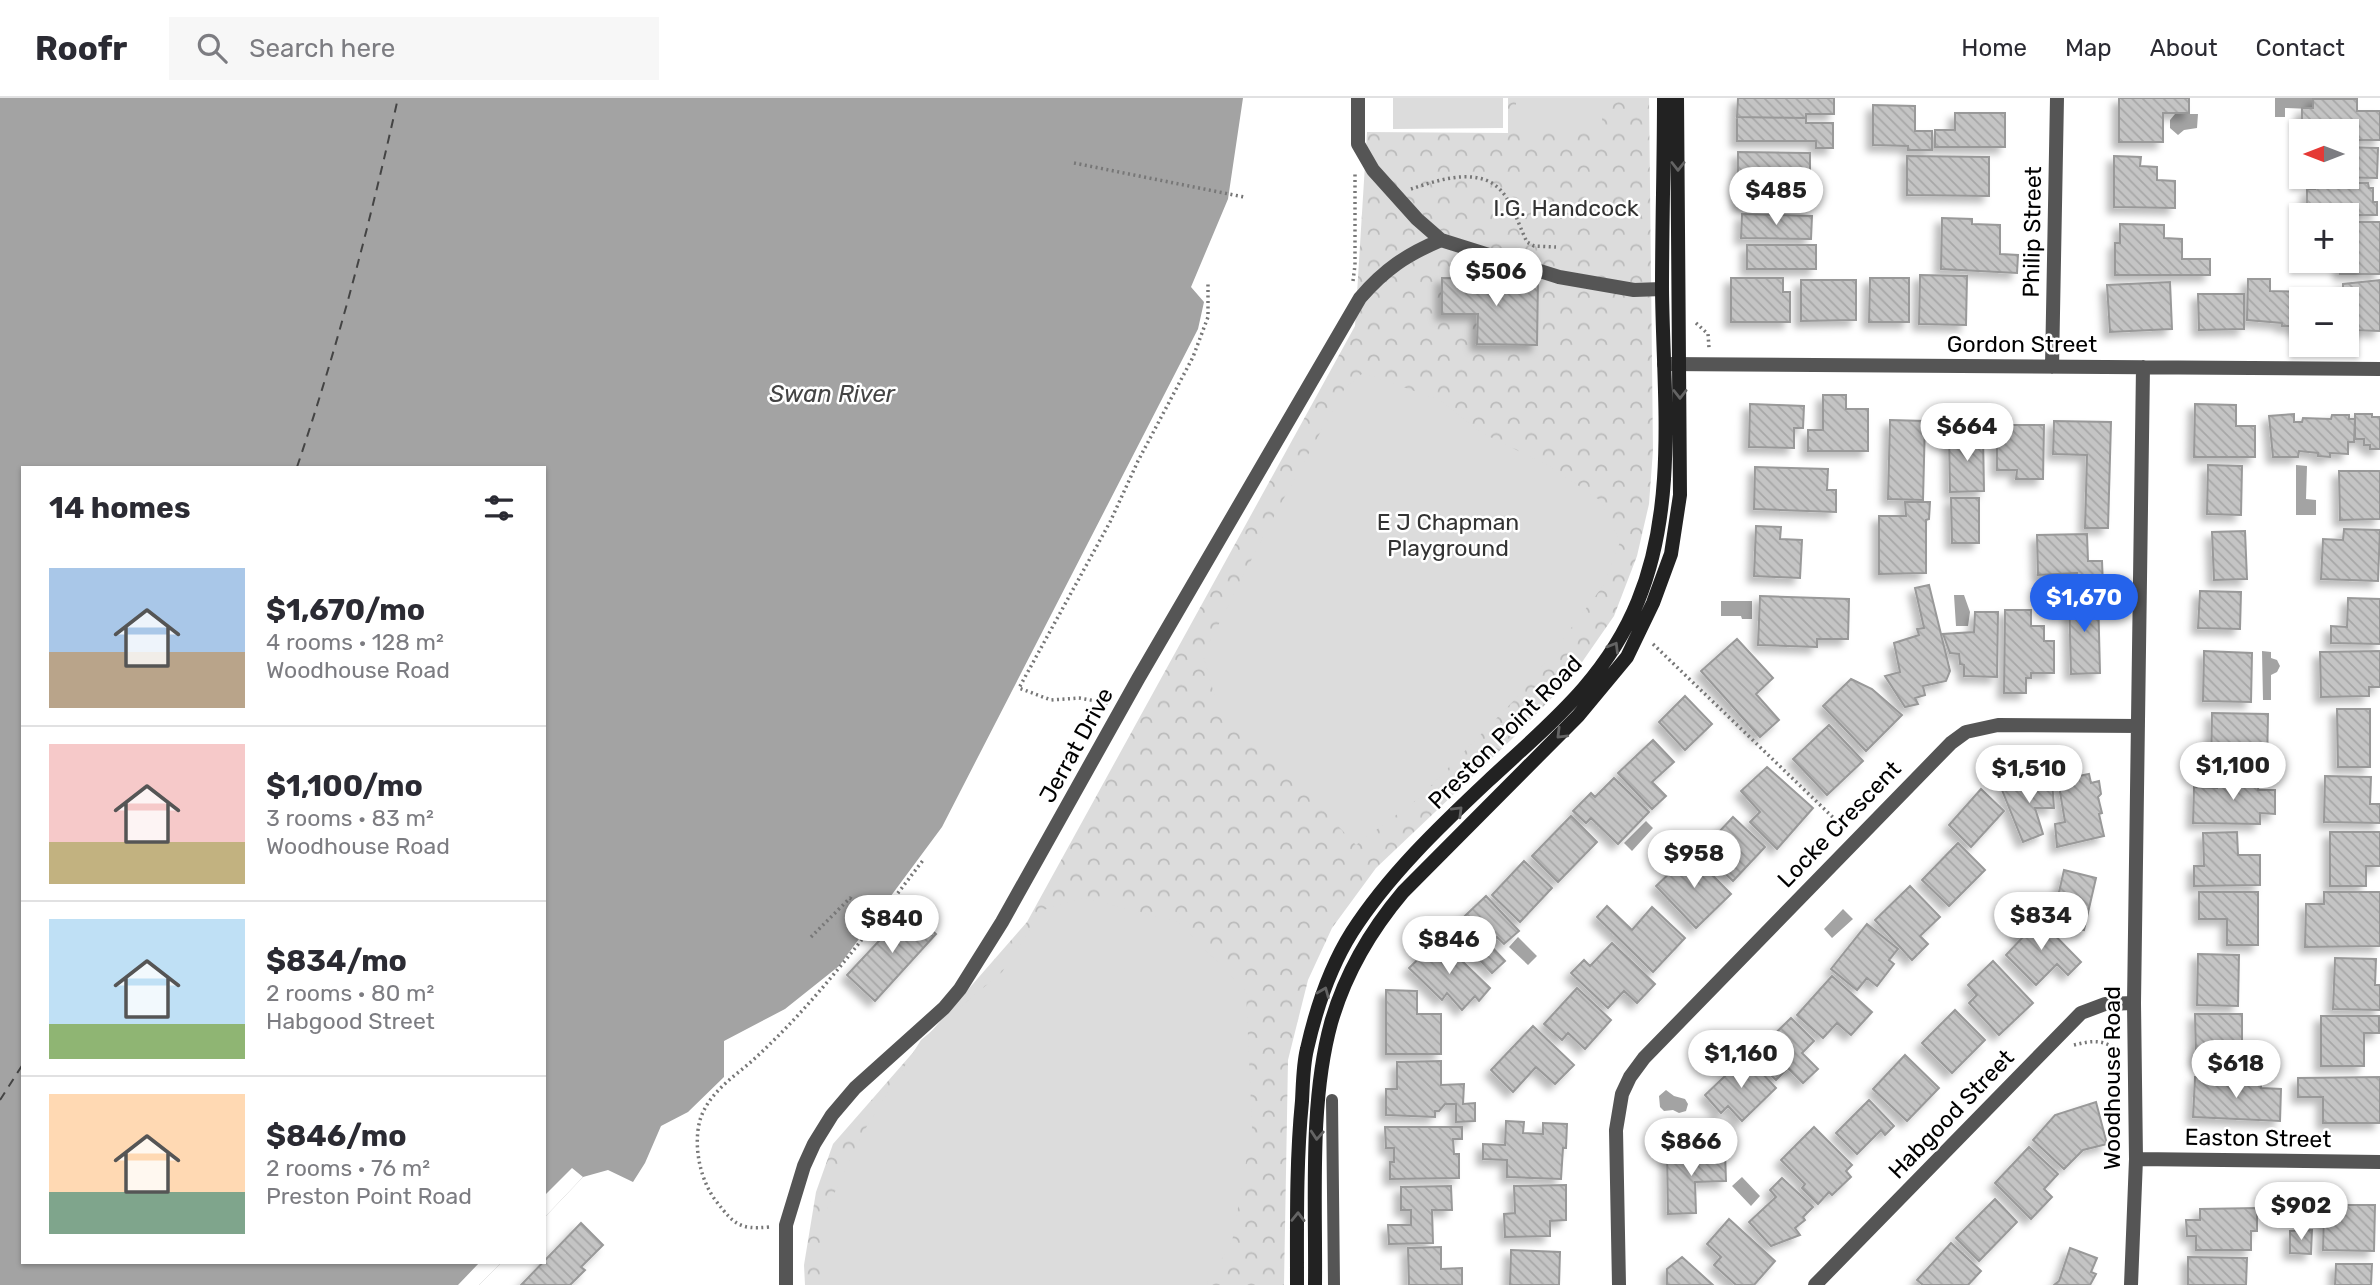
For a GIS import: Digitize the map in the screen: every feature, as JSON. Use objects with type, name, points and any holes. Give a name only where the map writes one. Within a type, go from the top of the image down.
[{"type":"main road","name":"Preston Point Road","points":[[1297,1285],[1298,1134],[1306,1052],[1320,1003],[1350,935],[1389,882],[1589,684],[1617,643],[1638,602],[1657,544],[1665,487],[1662,289],[1664,98]]},
{"type":"main road","name":"Preston Point Road","points":[[1315,1282],[1316,1150],[1325,1048],[1336,1009],[1362,949],[1403,892],[1578,716],[1627,657],[1653,603],[1671,554],[1680,495],[1677,98]]},
{"type":"street","points":[[1358,98],[1359,144],[1377,176],[1403,205],[1441,240],[1559,277],[1634,290],[1662,289]]},
{"type":"street","name":"Philip Street","points":[[2052,367],[2057,98]]},
{"type":"street","name":"Jerrat Drive","points":[[786,1285],[786,1225],[814,1143],[832,1115],[855,1088],[944,1008],[960,989],[1002,922],[1138,679],[1360,298],[1396,262],[1441,240]]},
{"type":"street","name":"Gordon Street","points":[[1664,364],[2380,369]]},
{"type":"street","name":"Woodhouse Road","points":[[2132,1285],[2136,1159],[2134,1003],[2143,367]]},
{"type":"street","name":"Locke Crescent","points":[[1619,1285],[1616,1130],[1622,1094],[1644,1058],[1855,839],[1951,743],[1966,732],[1998,725],[2138,726]]},
{"type":"street","name":"Habgood Street","points":[[1815,1285],[2081,1013],[2105,1004],[2134,1003]]},
{"type":"street","name":"Easton Street","points":[[2136,1159],[2380,1162]]},
{"type":"lane","points":[[1315,1282],[1334,1282],[1332,1100]]},
{"type":"path","points":[[1351,290],[1355,265],[1356,154],[1359,144]]},
{"type":"path","points":[[1073,163],[1244,197]]},
{"type":"path","points":[[1403,205],[1411,188],[1466,176],[1483,179],[1498,187],[1506,198],[1527,242],[1534,246],[1556,247]]},
{"type":"path","points":[[1124,707],[1095,699],[1051,700],[1019,688],[1110,523],[1138,461],[1193,357],[1208,317],[1208,282]]},
{"type":"path","points":[[1637,635],[1650,641],[1855,839]]},
{"type":"path","points":[[786,1225],[752,1228],[739,1226],[716,1200],[704,1181],[698,1146],[700,1120],[713,1095],[810,1004],[925,859]]},
{"type":"path","points":[[811,937],[850,898],[875,918]]},
{"type":"path","points":[[2066,1046],[2094,1040],[2112,1045],[2123,1057]]},
{"type":"green space","points":[[1393,98],[1503,98],[1503,128],[1393,129]]},
{"type":"green space","name":"E J Chapman Playground","points":[[1508,98],[1649,98],[1653,450],[1649,504],[1637,556],[1614,616],[1571,678],[1512,739],[1376,868],[1332,928],[1308,980],[1288,1060],[1284,1285],[805,1285],[804,1265],[816,1192],[833,1144],[1027,922],[1355,326],[1367,132],[1508,133]]},
{"type":"green space","points":[[1516,98],[1602,98],[1602,126],[1516,126]]},
{"type":"green space","points":[[1363,373],[1440,400],[1480,432],[1551,467],[1601,501],[1620,542],[1603,586],[1524,690],[1419,798],[1356,845],[1214,694],[1203,655],[1268,527],[1345,388]]},
{"type":"green space","points":[[1085,898],[1178,922],[1246,991],[1252,1127],[1232,1242],[1206,1285],[823,1285],[823,1217],[864,1131],[921,1040],[1002,972],[1043,910]]},
{"type":"water","name":"Swan River","points":[[0,98],[1243,98],[1228,199],[1191,287],[1204,302],[1198,329],[942,827],[839,966],[785,1009],[724,1041],[724,1077],[688,1112],[661,1126],[645,1163],[633,1182],[608,1170],[583,1177],[546,1216],[546,466],[21,466],[21,1264],[500,1264],[479,1285],[0,1285]]},
{"type":"water","points":[[2275,98],[2312,98],[2312,109],[2285,108],[2285,117],[2275,117]]},
{"type":"water","points":[[2175,114],[2198,114],[2197,128],[2184,130],[2178,135],[2170,128],[2170,120]]},
{"type":"water","points":[[2296,465],[2307,466],[2306,499],[2316,500],[2316,515],[2296,515]]},
{"type":"water","points":[[1954,595],[1964,595],[1970,612],[1968,626],[1956,626]]},
{"type":"water","points":[[1721,601],[1752,601],[1752,619],[1721,616]]},
{"type":"water","points":[[2262,651],[2271,652],[2271,658],[2277,660],[2280,666],[2277,672],[2271,675],[2271,700],[2263,700]]},
{"type":"water","points":[[1646,821],[1653,828],[1632,851],[1624,843]]},
{"type":"water","points":[[1843,909],[1853,919],[1832,938],[1824,929]]},
{"type":"water","points":[[1518,937],[1537,956],[1528,965],[1509,947]]},
{"type":"water","points":[[1666,1090],[1685,1099],[1688,1104],[1686,1111],[1664,1111],[1660,1107],[1659,1096]]},
{"type":"water","points":[[1742,1177],[1760,1196],[1751,1206],[1732,1186]]},
{"type":"pier","points":[[572,1168],[583,1177],[546,1216],[546,1194]]},
{"type":"pier","points":[[478,1264],[500,1264],[479,1285],[458,1285]]},
{"type":"building","points":[[1738,98],[1834,98],[1834,114],[1806,114],[1806,118],[1737,117]]},
{"type":"building","points":[[2119,98],[2189,98],[2189,113],[2163,113],[2163,142],[2119,142]]},
{"type":"building","points":[[2313,99],[2357,99],[2357,111],[2380,111],[2380,140],[2359,140],[2359,119],[2302,119],[2302,108],[2313,108]]},
{"type":"building","points":[[1873,105],[1915,106],[1915,131],[1932,131],[1932,150],[1873,145]]},
{"type":"building","points":[[1955,113],[2005,113],[2005,147],[1935,147],[1935,130],[1955,130]]},
{"type":"building","points":[[1737,117],[1806,118],[1806,123],[1833,123],[1833,148],[1816,148],[1816,141],[1737,141]]},
{"type":"building","points":[[2359,147],[2378,148],[2377,178],[2359,178]]},
{"type":"building","points":[[1738,152],[1810,153],[1810,178],[1738,177]]},
{"type":"building","points":[[1907,156],[1989,157],[1989,196],[1907,195]]},
{"type":"building","points":[[2114,156],[2141,157],[2140,166],[2157,167],[2157,180],[2175,181],[2175,208],[2114,207]]},
{"type":"building","points":[[1738,179],[1811,179],[1811,206],[1738,206]]},
{"type":"building","points":[[2359,183],[2368,183],[2369,188],[2373,188],[2373,202],[2377,202],[2377,215],[2359,215],[2359,203],[2307,203],[2307,189],[2359,189]]},
{"type":"building","points":[[1742,214],[1812,216],[1811,239],[1741,238]]},
{"type":"building","points":[[1942,218],[1972,219],[1972,224],[2000,225],[2000,254],[2018,255],[2017,273],[1941,269]]},
{"type":"building","points":[[2359,222],[2380,222],[2380,274],[2340,274],[2359,273]]},
{"type":"building","points":[[2120,224],[2164,225],[2164,238],[2182,239],[2182,259],[2210,259],[2210,275],[2115,275],[2115,243],[2120,243]]},
{"type":"building","points":[[1747,245],[1816,245],[1816,269],[1747,269]]},
{"type":"building","points":[[1920,275],[1967,276],[1966,325],[1919,324]]},
{"type":"building","points":[[1442,278],[1538,279],[1537,345],[1477,344],[1478,314],[1442,314]]},
{"type":"building","points":[[1731,278],[1783,278],[1783,292],[1790,292],[1790,322],[1731,322]]},
{"type":"building","points":[[1870,278],[1909,278],[1909,322],[1869,322]]},
{"type":"building","points":[[2248,279],[2270,279],[2270,291],[2289,291],[2289,326],[2247,320]]},
{"type":"building","points":[[1801,280],[1856,280],[1856,320],[1801,321]]},
{"type":"building","points":[[2380,280],[2380,331],[2359,330],[2359,287],[2343,287],[2343,284]]},
{"type":"building","points":[[2170,282],[2172,329],[2110,332],[2107,285]]},
{"type":"building","points":[[2198,294],[2244,294],[2244,329],[2199,330]]},
{"type":"building","points":[[1823,395],[1846,395],[1846,409],[1868,409],[1868,451],[1808,451],[1808,430],[1823,430]]},
{"type":"building","points":[[1750,404],[1804,406],[1803,428],[1794,428],[1794,448],[1749,447]]},
{"type":"building","points":[[2195,404],[2236,405],[2236,426],[2255,426],[2255,457],[2194,457]]},
{"type":"building","points":[[2294,414],[2294,422],[2302,422],[2303,418],[2331,419],[2332,415],[2349,415],[2349,419],[2355,419],[2354,442],[2348,442],[2348,454],[2330,453],[2330,457],[2299,451],[2298,457],[2273,457],[2269,416]]},
{"type":"building","points":[[2355,414],[2380,417],[2380,449],[2370,449],[2370,445],[2364,445],[2364,439],[2355,439]]},
{"type":"building","points":[[1890,420],[1925,421],[1923,500],[1888,499]]},
{"type":"building","points":[[2054,421],[2111,422],[2108,528],[2085,528],[2087,455],[2053,454]]},
{"type":"building","points":[[1997,425],[2044,425],[2043,479],[2016,479],[2017,470],[1997,470]]},
{"type":"building","points":[[1983,434],[1984,491],[1950,492],[1949,435]]},
{"type":"building","points":[[2208,465],[2242,466],[2241,515],[2207,514]]},
{"type":"building","points":[[1755,467],[1828,469],[1827,490],[1836,490],[1836,512],[1754,509]]},
{"type":"building","points":[[2339,471],[2380,471],[2380,519],[2340,520]]},
{"type":"building","points":[[1951,498],[1979,498],[1979,543],[1952,543]]},
{"type":"building","points":[[1905,502],[1930,502],[1929,519],[1926,520],[1926,573],[1879,574],[1879,516],[1906,516]]},
{"type":"building","points":[[1756,526],[1781,527],[1780,539],[1802,540],[1800,578],[1754,576]]},
{"type":"building","points":[[2344,529],[2380,530],[2378,581],[2321,579],[2323,539],[2343,540]]},
{"type":"building","points":[[2245,531],[2247,579],[2214,580],[2212,532]]},
{"type":"building","points":[[2087,534],[2088,561],[2102,561],[2103,586],[2077,587],[2077,573],[2038,575],[2037,535]]},
{"type":"building","points":[[1929,585],[1950,671],[1946,681],[1923,686],[1925,695],[1915,698],[1918,704],[1905,707],[1885,676],[1900,672],[1894,643],[1919,635],[1917,629],[1924,628],[1915,588]]},
{"type":"building","points":[[2200,591],[2241,592],[2240,629],[2198,628]]},
{"type":"building","points":[[2069,594],[2098,594],[2100,673],[2071,674]]},
{"type":"building","points":[[1760,596],[1849,599],[1848,639],[1817,639],[1817,647],[1758,645]]},
{"type":"building","points":[[2348,598],[2380,599],[2380,644],[2331,643],[2331,626],[2347,627]]},
{"type":"building","points":[[2005,610],[2031,610],[2031,626],[2044,626],[2044,641],[2054,641],[2054,673],[2031,673],[2031,678],[2026,678],[2026,693],[2004,693]]},
{"type":"building","points":[[1975,612],[1998,612],[1997,677],[1964,676],[1964,665],[1960,664],[1959,654],[1950,653],[1943,634],[1974,632]]},
{"type":"building","points":[[1737,639],[1773,678],[1756,694],[1779,720],[1760,737],[1701,671]]},
{"type":"building","points":[[2204,651],[2252,653],[2251,702],[2203,701]]},
{"type":"building","points":[[2380,651],[2380,687],[2369,687],[2369,696],[2321,697],[2320,652]]},
{"type":"building","points":[[1851,679],[1872,689],[1902,715],[1866,751],[1823,706]]},
{"type":"building","points":[[1685,696],[1712,724],[1685,750],[1659,722]]},
{"type":"building","points":[[2337,709],[2370,709],[2370,767],[2338,767]]},
{"type":"building","points":[[2212,713],[2268,714],[2267,766],[2211,765]]},
{"type":"building","points":[[1829,725],[1863,761],[1827,795],[1793,759]]},
{"type":"building","points":[[1653,740],[1674,762],[1652,782],[1666,796],[1652,809],[1618,773]]},
{"type":"building","points":[[1767,767],[1813,808],[1777,849],[1750,822],[1760,812],[1741,791]]},
{"type":"building","points":[[2089,774],[2091,783],[2099,781],[2101,794],[2098,797],[2102,813],[2099,814],[2104,836],[2057,847],[2055,824],[2065,822],[2058,780]]},
{"type":"building","points":[[2217,776],[2259,777],[2258,790],[2275,790],[2275,814],[2260,813],[2260,824],[2193,823],[2194,787],[2217,788]]},
{"type":"building","points":[[2325,776],[2371,777],[2370,804],[2380,804],[2380,823],[2324,822]]},
{"type":"building","points":[[1614,778],[1649,812],[1618,844],[1591,818],[1586,823],[1573,811],[1591,793],[1595,797]]},
{"type":"building","points":[[2028,779],[2052,780],[2054,808],[2035,808],[2043,834],[2023,842],[2002,790]]},
{"type":"building","points":[[1981,789],[2004,811],[1971,847],[1949,825]]},
{"type":"building","points":[[1571,816],[1597,842],[1558,882],[1532,856]]},
{"type":"building","points":[[1733,817],[1765,847],[1733,881],[1701,851]]},
{"type":"building","points":[[2237,832],[2238,855],[2260,855],[2260,885],[2194,886],[2194,866],[2204,866],[2203,833]]},
{"type":"building","points":[[2330,832],[2380,832],[2380,866],[2366,866],[2366,886],[2330,886]]},
{"type":"building","points":[[1958,843],[1985,870],[1949,906],[1922,880]]},
{"type":"building","points":[[1691,853],[1731,894],[1696,928],[1656,886]]},
{"type":"building","points":[[1524,861],[1552,888],[1520,922],[1492,895]]},
{"type":"building","points":[[2064,870],[2096,878],[2084,930],[2052,923]]},
{"type":"building","points":[[1910,886],[1940,917],[1920,936],[1928,944],[1912,960],[1875,920]]},
{"type":"building","points":[[2199,892],[2258,892],[2258,945],[2227,945],[2227,919],[2199,919]]},
{"type":"building","points":[[2324,892],[2380,892],[2380,946],[2305,947],[2306,904],[2324,904]]},
{"type":"building","points":[[1486,896],[1519,931],[1504,944],[1497,937],[1489,944],[1505,961],[1492,973],[1451,929]]},
{"type":"building","points":[[1607,906],[1632,930],[1652,907],[1685,938],[1653,972],[1597,917]]},
{"type":"building","points":[[909,909],[936,934],[875,1001],[847,975]]},
{"type":"building","points":[[2034,914],[2081,962],[2068,975],[2057,964],[2036,985],[2006,955],[2022,938],[2016,932]]},
{"type":"building","points":[[1867,924],[1898,949],[1889,960],[1894,964],[1877,986],[1867,978],[1857,990],[1831,969]]},
{"type":"building","points":[[1437,941],[1490,988],[1479,1001],[1475,996],[1462,1010],[1447,993],[1442,1000],[1409,968]]},
{"type":"building","points":[[1612,943],[1655,984],[1637,1003],[1624,991],[1608,1008],[1571,973],[1584,960],[1590,966]]},
{"type":"building","points":[[2198,954],[2239,955],[2238,1006],[2197,1005]]},
{"type":"building","points":[[2335,958],[2376,959],[2375,985],[2380,985],[2380,1010],[2333,1009]]},
{"type":"building","points":[[1993,961],[2033,1003],[1999,1035],[1969,1003],[1977,995],[1968,985]]},
{"type":"building","points":[[1832,976],[1872,1012],[1851,1035],[1837,1023],[1823,1038],[1797,1015]]},
{"type":"building","points":[[1577,988],[1611,1020],[1585,1049],[1568,1033],[1562,1040],[1544,1024]]},
{"type":"building","points":[[1386,990],[1417,991],[1417,1014],[1441,1014],[1441,1054],[1386,1054]]},
{"type":"building","points":[[1955,1010],[1985,1040],[1952,1073],[1922,1043]]},
{"type":"building","points":[[2195,1014],[2242,1014],[2242,1061],[2196,1061]]},
{"type":"building","points":[[2321,1016],[2379,1016],[2379,1033],[2364,1033],[2364,1066],[2321,1066]]},
{"type":"building","points":[[1791,1018],[1814,1041],[1802,1053],[1818,1069],[1803,1083],[1788,1068],[1776,1080],[1752,1056]]},
{"type":"building","points":[[1533,1026],[1574,1065],[1555,1084],[1536,1067],[1513,1092],[1491,1070]]},
{"type":"building","points":[[1905,1055],[1939,1088],[1907,1121],[1873,1089]]},
{"type":"building","points":[[1746,1056],[1776,1088],[1742,1121],[1728,1106],[1721,1113],[1705,1095]]},
{"type":"building","points":[[1441,1061],[1441,1085],[1464,1084],[1463,1104],[1475,1103],[1475,1121],[1456,1122],[1456,1104],[1445,1104],[1439,1111],[1435,1111],[1435,1117],[1386,1115],[1386,1089],[1397,1089],[1397,1062]]},
{"type":"building","points":[[2195,1077],[2261,1079],[2261,1088],[2281,1089],[2280,1121],[2193,1117]]},
{"type":"building","points":[[2380,1077],[2380,1123],[2323,1123],[2323,1097],[2298,1097],[2298,1078]]},
{"type":"building","points":[[1869,1100],[1894,1126],[1885,1135],[1881,1130],[1857,1154],[1836,1133]]},
{"type":"building","points":[[2096,1102],[2107,1144],[2083,1150],[2064,1169],[2033,1140],[2055,1115]]},
{"type":"building","points":[[1506,1121],[1524,1122],[1523,1133],[1543,1134],[1543,1123],[1567,1124],[1561,1179],[1507,1177],[1507,1160],[1483,1159],[1483,1144],[1505,1145]]},
{"type":"building","points":[[1385,1127],[1462,1127],[1462,1139],[1453,1139],[1454,1154],[1459,1154],[1459,1178],[1390,1179],[1390,1162],[1394,1162],[1394,1148],[1386,1148]]},
{"type":"building","points":[[1814,1127],[1852,1165],[1846,1171],[1851,1177],[1832,1195],[1829,1192],[1818,1204],[1802,1188],[1805,1184],[1781,1160]]},
{"type":"building","points":[[2029,1147],[2058,1174],[2044,1189],[2052,1197],[2031,1219],[1995,1183]]},
{"type":"building","points":[[1725,1152],[1726,1181],[1695,1182],[1696,1213],[1668,1214],[1667,1153]]},
{"type":"building","points":[[1782,1178],[1813,1207],[1803,1217],[1805,1220],[1795,1228],[1800,1235],[1771,1246],[1749,1222],[1776,1197],[1770,1190]]},
{"type":"building","points":[[1566,1185],[1566,1220],[1550,1221],[1550,1236],[1505,1237],[1504,1214],[1515,1213],[1514,1186]]},
{"type":"building","points":[[1451,1186],[1452,1210],[1432,1210],[1433,1243],[1389,1244],[1388,1225],[1411,1225],[1411,1210],[1401,1210],[1401,1187]]},
{"type":"building","points":[[1995,1199],[2017,1222],[1979,1261],[1956,1238]]},
{"type":"building","points":[[2324,1205],[2375,1205],[2374,1251],[2323,1250]]},
{"type":"building","points":[[2257,1208],[2257,1231],[2251,1231],[2251,1250],[2196,1250],[2196,1236],[2187,1236],[2186,1220],[2200,1220],[2200,1209]]},
{"type":"building","points":[[1729,1219],[1775,1261],[1754,1285],[1736,1285],[1714,1265],[1721,1257],[1707,1244]]},
{"type":"building","points":[[581,1223],[603,1245],[581,1267],[585,1270],[570,1285],[521,1285],[541,1264],[546,1264],[546,1259]]},
{"type":"building","points":[[2312,1230],[2311,1254],[2290,1253],[2290,1231]]},
{"type":"building","points":[[1951,1243],[1981,1271],[1968,1285],[1923,1285],[1917,1280]]},
{"type":"building","points":[[1441,1247],[1441,1269],[1462,1268],[1462,1285],[1409,1285],[1408,1248]]},
{"type":"building","points":[[2070,1248],[2097,1258],[2091,1272],[2096,1274],[2090,1285],[2054,1285],[2059,1281]]},
{"type":"building","points":[[1511,1250],[1560,1252],[1559,1285],[1510,1285]]},
{"type":"building","points":[[1682,1257],[1713,1285],[1667,1285],[1667,1269]]},
{"type":"building","points":[[2188,1257],[2247,1258],[2246,1285],[2188,1285]]},
{"type":"building","points":[[2336,1264],[2372,1264],[2371,1285],[2335,1285]]},
{"type":"ferry route","points":[[297,466],[352,284],[398,98]]},
{"type":"ferry route","points":[[0,1100],[21,1067]]},
{"type":"park label","name":"I.G. Handcock","points":[[1566,208]]}]
